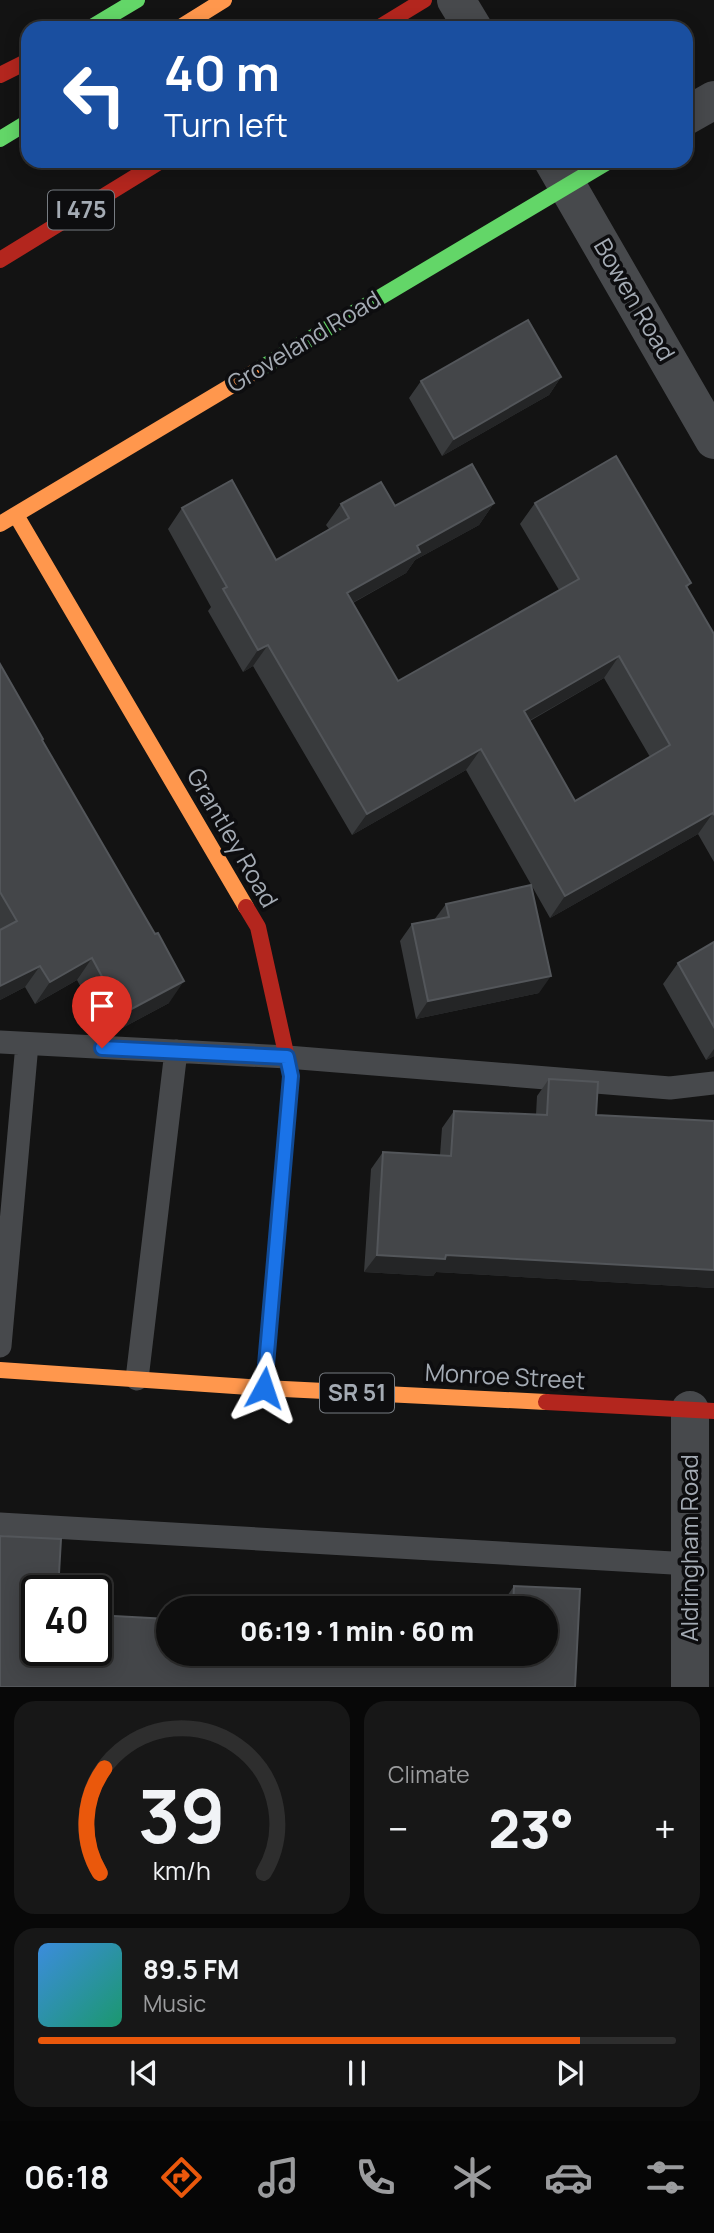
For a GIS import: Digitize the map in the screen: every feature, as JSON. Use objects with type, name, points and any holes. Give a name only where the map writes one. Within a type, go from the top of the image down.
[{"type":"main road","points":[[102,21],[136,0]]},
{"type":"main road","points":[[190,21],[224,0]]},
{"type":"main road","points":[[390,21],[424,0]]},
{"type":"main road","points":[[0,75],[21,64]]},
{"type":"main road","points":[[0,139],[21,126]]},
{"type":"main road","name":"I 475","points":[[0,260],[150,168]]},
{"type":"main road","name":"Groveland Road","points":[[0,524],[560,173],[580,168]]},
{"type":"main road","name":"Grantley Road","points":[[16,515],[257,927],[291,1076],[264,1388]]},
{"type":"main road","name":"Monroe Street","points":[[0,1370],[264,1388],[702,1411]]},
{"type":"street","points":[[456,0],[469,21]]},
{"type":"street","points":[[693,112],[714,100]]},
{"type":"street","name":"Bowen Road","points":[[560,173],[714,440]]},
{"type":"street","name":"Aldringham Road","points":[[690,1687],[690,1564],[702,1411]]},
{"type":"lane","points":[[0,1042],[287,1057],[670,1088],[714,1083]]},
{"type":"lane","points":[[0,1346],[27,1044]]},
{"type":"lane","points":[[137,1379],[176,1051]]},
{"type":"lane","points":[[0,1524],[690,1564]]},
{"type":"building","points":[[528,320],[561,377],[454,439],[421,381]]},
{"type":"building","points":[[616,456],[691,583],[686,586],[714,634],[714,815],[713,813],[565,896],[481,749],[367,814],[268,645],[258,650],[223,589],[227,587],[182,508],[232,480],[276,560],[349,518],[341,504],[381,482],[395,506],[472,464],[494,503],[417,546],[420,552],[347,593],[398,681],[579,579],[535,503]],"holes":[[[619,656],[670,745],[575,801],[524,711]]]},
{"type":"building","points":[[0,664],[184,981],[126,1012],[121,1012],[92,958],[50,982],[40,966],[0,986],[0,930],[17,921],[0,892]]},
{"type":"building","points":[[531,885],[551,976],[428,1001],[412,924],[449,917],[446,904]]},
{"type":"building","points":[[714,942],[714,1027],[678,963]]},
{"type":"building","points":[[549,1079],[598,1082],[596,1115],[714,1121],[714,1270],[446,1255],[445,1259],[377,1255],[383,1152],[451,1156],[454,1111],[547,1115]]},
{"type":"building","points":[[0,1536],[61,1539],[59,1575],[21,1575],[21,1666],[112,1666],[112,1616],[156,1618],[156,1666],[558,1666],[558,1596],[514,1596],[514,1586],[580,1589],[575,1687],[0,1687]]},
{"type":"traffic: fast","points":[[102,21],[137,0]]},
{"type":"traffic: fast","points":[[0,139],[21,126]]},
{"type":"traffic: fast","points":[[256,371],[597,168]]},
{"type":"traffic: fast","points":[[264,1388],[277,1237]]},
{"type":"traffic: slow","points":[[190,21],[224,0]]},
{"type":"traffic: slow","points":[[0,524],[256,371]]},
{"type":"traffic: slow","points":[[16,515],[246,907]]},
{"type":"traffic: slow","points":[[0,1370],[264,1388],[546,1402]]},
{"type":"traffic: jam","points":[[390,21],[424,0]]},
{"type":"traffic: jam","points":[[0,75],[21,64]]},
{"type":"traffic: jam","points":[[0,260],[150,168]]},
{"type":"traffic: jam","points":[[246,907],[258,927],[291,1076],[277,1237]]},
{"type":"traffic: jam","points":[[546,1402],[714,1411]]},
{"type":"route","points":[[102,1048],[287,1057],[291,1076],[264,1388]]}]
